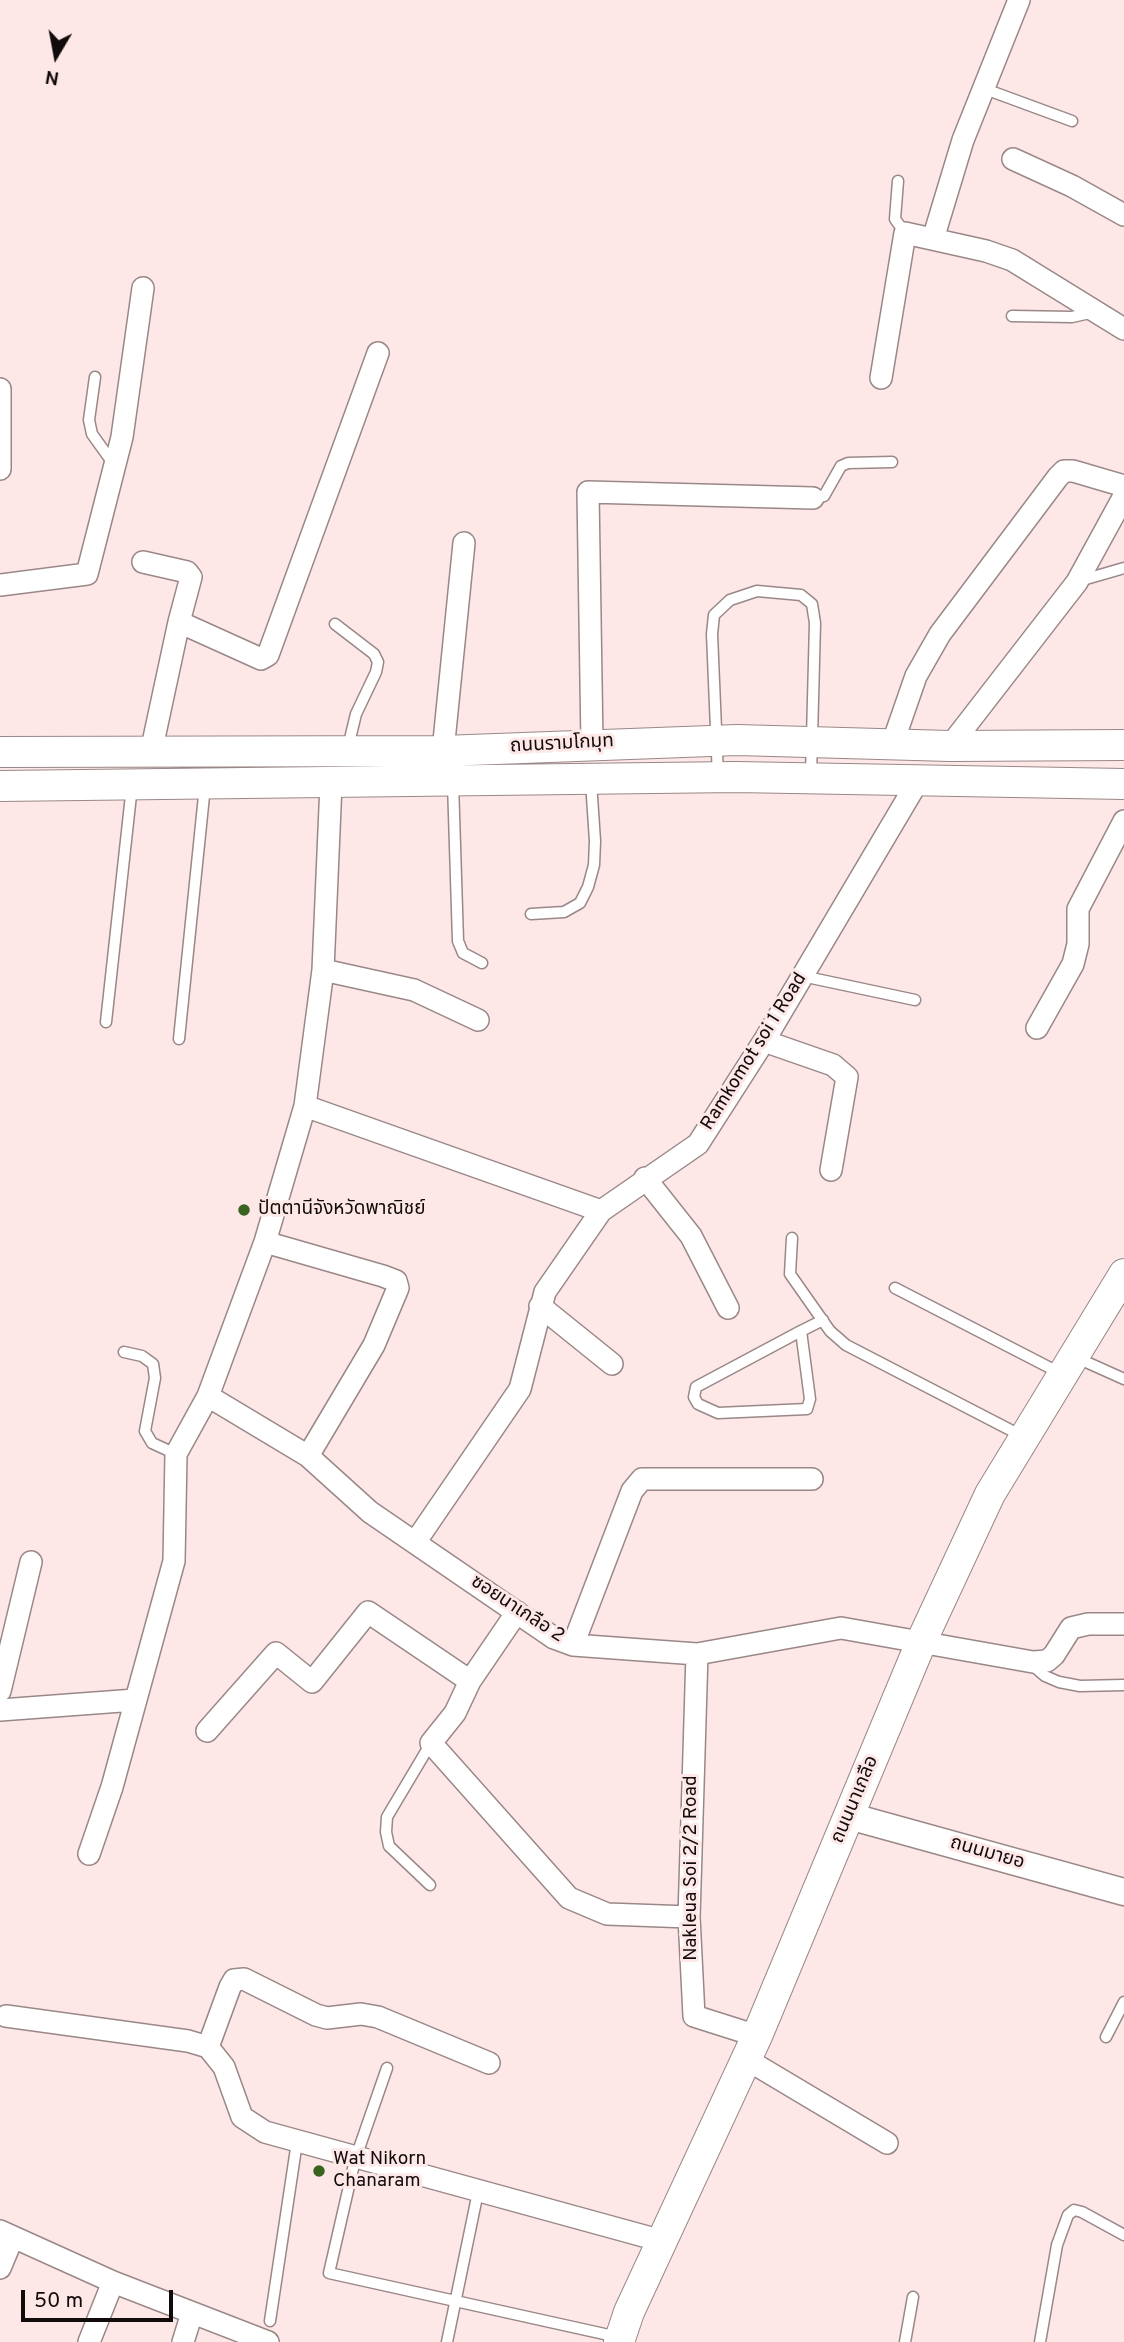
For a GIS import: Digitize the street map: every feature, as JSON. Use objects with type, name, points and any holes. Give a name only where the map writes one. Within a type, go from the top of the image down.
[{"type":"main road","name":"ถนนรามโกมุท","points":[[0,752],[443,751],[717,740],[950,746],[1124,745]]},
{"type":"main road","name":"ถนนรามโกมุท","points":[[0,786],[205,786],[718,777],[1124,784]]},
{"type":"main road","name":"ถนนนาเกลือ","points":[[626,2341],[662,2241],[751,2048],[922,1640],[990,1494],[1124,1274]]},
{"type":"street","points":[[933,239],[963,140],[1019,0]]},
{"type":"street","points":[[1013,159],[1072,186],[1124,215]]},
{"type":"street","points":[[881,378],[905,233],[1012,260],[1124,329]]},
{"type":"street","points":[[0,585],[87,574],[115,466],[143,288]]},
{"type":"street","points":[[179,622],[261,659],[268,655],[377,352]]},
{"type":"street","points":[[0,390],[0,469]]},
{"type":"street","points":[[892,745],[916,676],[940,634],[1058,477],[1064,471],[1073,471],[1124,486]]},
{"type":"street","points":[[592,744],[588,492],[813,498]]},
{"type":"street","points":[[950,746],[1077,582],[1124,496]]},
{"type":"street","points":[[443,751],[464,543]]},
{"type":"street","points":[[143,562],[187,572],[191,577],[150,752]]},
{"type":"street","name":"Ramkomot soi 1 Road","points":[[415,1541],[520,1389],[545,1292],[601,1211],[645,1178],[698,1144],[764,1041],[918,781]]},
{"type":"street","points":[[89,1854],[174,1561],[176,1454],[208,1396],[265,1242],[305,1106],[323,970],[331,784]]},
{"type":"street","points":[[1037,1028],[1073,964],[1078,944],[1078,909],[1124,821]]},
{"type":"street","points":[[323,970],[414,990],[478,1020]]},
{"type":"street","points":[[764,1041],[833,1065],[847,1077],[831,1170]]},
{"type":"street","points":[[305,1106],[601,1211]]},
{"type":"street","points":[[645,1178],[691,1236],[728,1308]]},
{"type":"street","points":[[265,1242],[396,1280],[398,1288],[374,1345],[308,1455]]},
{"type":"street","points":[[540,1306],[612,1364]]},
{"type":"street","name":"ซอยนาเกลือ 2","points":[[208,1396],[308,1455],[370,1512],[554,1638],[573,1645],[697,1654],[841,1628],[922,1640],[1027,1661]]},
{"type":"street","points":[[573,1645],[632,1491],[642,1479],[812,1479]]},
{"type":"street","points":[[0,1691],[31,1562]]},
{"type":"street","points":[[206,1731],[275,1653],[313,1682],[368,1612],[470,1681]]},
{"type":"street","points":[[517,1612],[470,1681],[455,1713],[431,1743],[569,1898],[607,1914],[689,1917]]},
{"type":"street","points":[[1027,1661],[1047,1661],[1071,1628],[1088,1624],[1124,1624]]},
{"type":"street","name":"Nakleua Soi 2/2 Road","points":[[697,1654],[689,1917],[694,2016],[751,2048]]},
{"type":"street","points":[[0,1710],[135,1700]]},
{"type":"street","name":"ถนนมายอ","points":[[849,1816],[1124,1892]]},
{"type":"street","points":[[208,2047],[230,1987],[234,1980],[244,1979],[316,2015],[327,2018],[361,2014],[378,2017],[489,2063]]},
{"type":"street","points":[[6,2016],[188,2041],[208,2047],[224,2067],[242,2117],[265,2132],[355,2160],[662,2241]]},
{"type":"street","points":[[751,2048],[887,2143]]},
{"type":"street","points":[[0,2268],[6,2234],[113,2282],[192,2313],[269,2332]]},
{"type":"street","points":[[89,2342],[113,2282]]},
{"type":"street","points":[[183,2342],[192,2313]]},
{"type":"lane","points":[[985,89],[1072,121]]},
{"type":"lane","points":[[898,181],[895,219],[905,233]]},
{"type":"lane","points":[[1012,316],[1072,317],[1097,312]]},
{"type":"lane","points":[[94,377],[89,420],[92,434],[115,466]]},
{"type":"lane","points":[[813,498],[824,496],[841,466],[848,463],[892,462]]},
{"type":"lane","points":[[1077,582],[1124,568]]},
{"type":"lane","points":[[718,777],[712,634],[714,615],[730,600],[757,591],[801,595],[812,604],[815,623],[811,779]]},
{"type":"lane","points":[[335,624],[374,654],[378,662],[356,714],[347,750]]},
{"type":"lane","points":[[531,914],[564,912],[580,903],[594,865],[591,779]]},
{"type":"lane","points":[[453,782],[458,941],[463,953],[482,963]]},
{"type":"lane","points":[[106,1022],[132,786]]},
{"type":"lane","points":[[179,1039],[205,786]]},
{"type":"lane","points":[[803,976],[915,1000]]},
{"type":"lane","points":[[792,1238],[790,1274],[823,1320],[846,1345],[1024,1437]]},
{"type":"lane","points":[[895,1288],[1068,1365],[1124,1379]]},
{"type":"lane","points":[[801,1331],[810,1399],[807,1409],[718,1413],[698,1404],[694,1397],[696,1387],[801,1331],[823,1320]]},
{"type":"lane","points":[[124,1352],[142,1356],[153,1364],[155,1378],[145,1430],[152,1443],[176,1454]]},
{"type":"lane","points":[[1027,1661],[1045,1676],[1059,1682],[1080,1686],[1124,1685]]},
{"type":"lane","points":[[430,1885],[389,1846],[386,1832],[387,1817],[431,1743]]},
{"type":"lane","points":[[1106,2037],[1124,2002]]},
{"type":"lane","points":[[387,2068],[355,2160],[329,2273],[626,2341]]},
{"type":"lane","points":[[269,2332],[297,2142]]},
{"type":"lane","points":[[447,2342],[478,2192]]},
{"type":"lane","points":[[1040,2342],[1057,2245],[1068,2214],[1074,2210],[1083,2212],[1124,2235]]},
{"type":"lane","points":[[905,2342],[912,2297]]},
{"type":"place","name":"ปัตตานีจังหวัดพาณิชย์","points":[[244,1210]]},
{"type":"place","name":"Wat Nikorn Chanaram","points":[[319,2171]]}]
